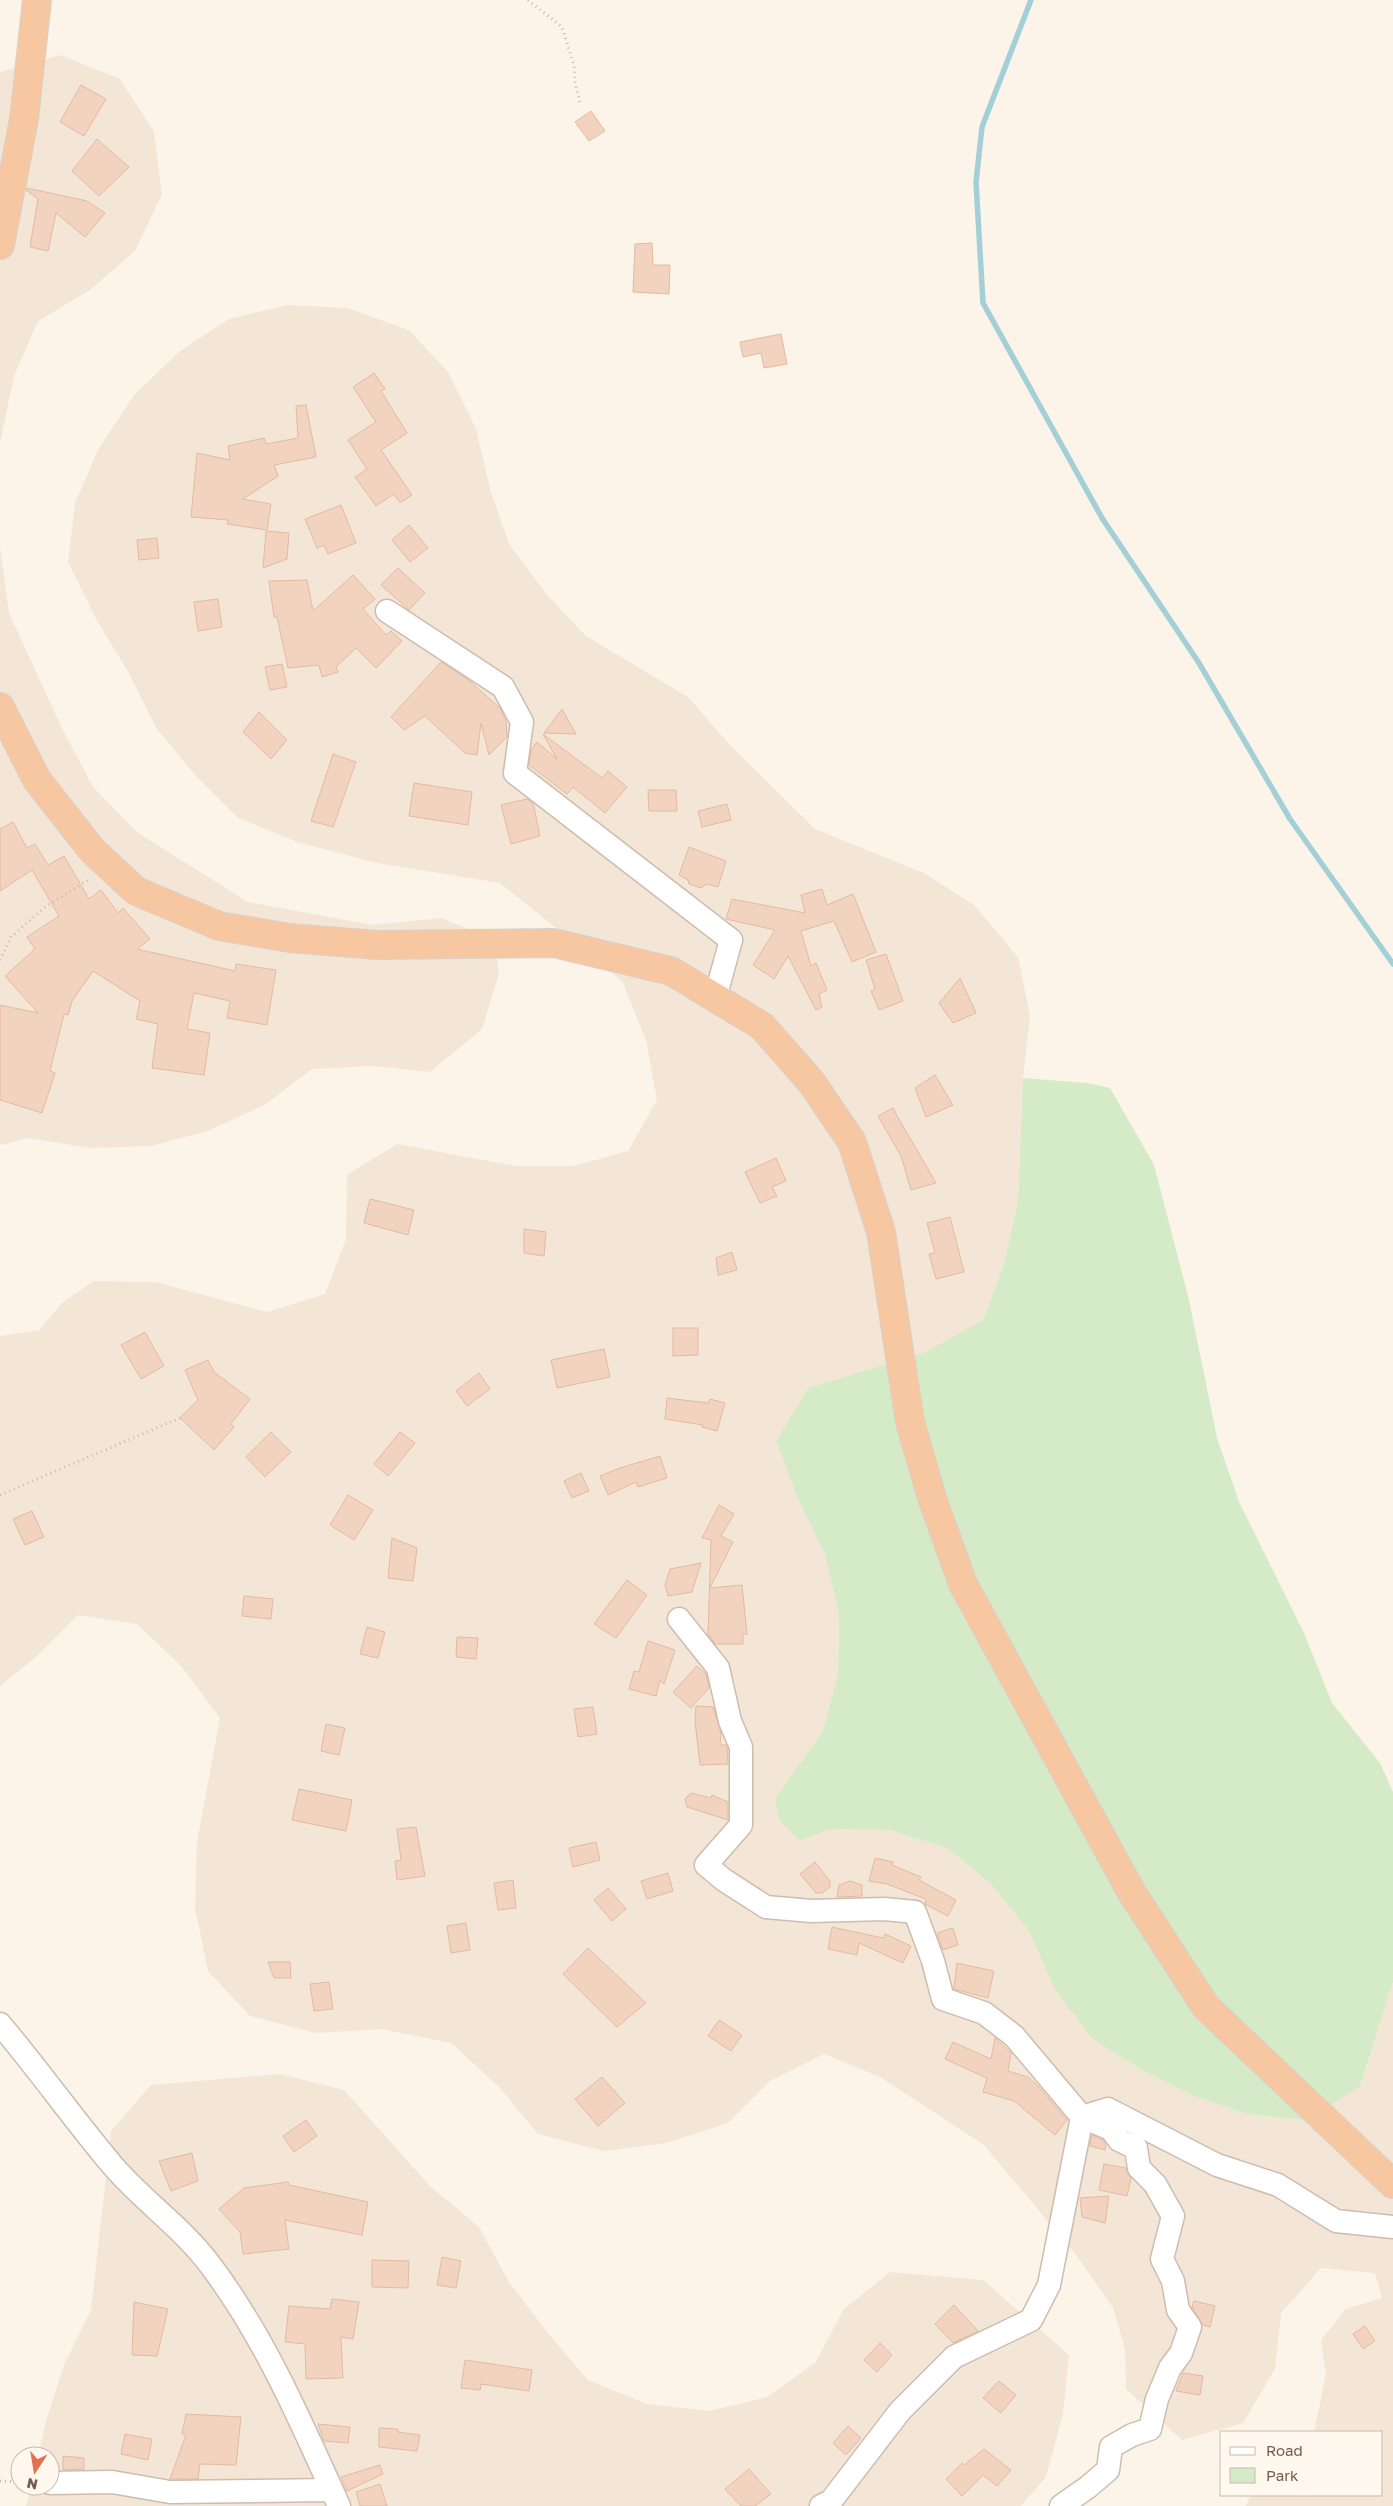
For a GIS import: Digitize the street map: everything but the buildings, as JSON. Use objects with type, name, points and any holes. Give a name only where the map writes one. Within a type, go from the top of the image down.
[{"type":"highway","points":[[0,245],[24,119],[37,0]]},
{"type":"highway","points":[[0,707],[37,780],[92,850],[136,890],[220,926],[290,938],[377,944],[554,943],[671,971],[762,1026],[812,1083],[852,1142],[881,1232],[910,1422],[932,1498],[963,1584],[1132,1893],[1206,2007],[1393,2184]]},
{"type":"street","points":[[387,612],[503,687],[522,722],[515,773],[732,940],[715,998]]},
{"type":"street","points":[[679,1619],[718,1668],[730,1721],[741,1747],[741,1825],[706,1865],[724,1880],[766,1907],[811,1911],[884,1909],[915,1912],[934,1961],[943,1999],[984,2013],[1014,2036],[1082,2117],[1111,2129],[1119,2140],[1136,2148],[1138,2168],[1155,2184],[1173,2216],[1162,2259],[1173,2281],[1178,2310],[1190,2327],[1181,2353],[1170,2368],[1157,2399],[1150,2429],[1132,2435],[1111,2447],[1108,2470],[1061,2506]]},
{"type":"street","points":[[0,2024],[114,2167],[188,2239],[211,2266],[240,2308],[296,2411],[336,2498],[170,2492],[112,2482],[60,2482]]},
{"type":"street","points":[[1082,2117],[1108,2109],[1217,2164],[1278,2185],[1336,2221],[1393,2227]]},
{"type":"street","points":[[821,2506],[831,2502],[900,2411],[954,2357],[1031,2320],[1049,2285],[1082,2117]]},
{"type":"path","points":[[528,0],[562,27],[574,64],[575,82],[580,103]]},
{"type":"path","points":[[0,960],[11,938],[45,907],[109,866]]},
{"type":"path","points":[[0,1495],[180,1418]]},
{"type":"shaded area","points":[[61,55],[120,79],[154,132],[162,194],[135,251],[90,290],[38,321],[14,376],[0,443],[0,72]]},
{"type":"shaded area","points":[[287,305],[347,308],[409,330],[448,372],[476,429],[490,489],[509,544],[547,595],[586,636],[688,697],[730,745],[815,829],[924,873],[974,905],[1018,957],[1030,1016],[1023,1078],[1018,1200],[1004,1264],[983,1320],[925,1352],[808,1388],[776,1441],[797,1497],[825,1554],[839,1614],[838,1674],[823,1731],[776,1799],[800,1841],[830,1829],[890,1830],[947,1848],[991,1884],[1029,1931],[1054,1988],[1142,2070],[1194,2096],[1248,2114],[1360,2086],[1393,1982],[1393,2506],[1246,2506],[1250,2496],[1383,2496],[1383,2431],[1314,2431],[1326,2374],[1321,2340],[1346,2309],[1382,2298],[1375,2273],[1321,2268],[1281,2313],[1275,2369],[1243,2423],[1182,2440],[1126,2389],[1125,2349],[1113,2308],[1076,2255],[984,2145],[880,2077],[824,2054],[770,2081],[728,2123],[666,2143],[604,2151],[538,2134],[499,2087],[451,2043],[381,2029],[316,2033],[250,2016],[208,1971],[195,1908],[197,1842],[220,1718],[182,1667],[137,1624],[78,1615],[36,1657],[0,1686],[0,1336],[39,1330],[63,1302],[94,1281],[155,1282],[267,1312],[325,1294],[346,1239],[347,1175],[397,1144],[516,1166],[574,1166],[628,1151],[657,1100],[646,1040],[622,981],[500,883],[377,863],[297,842],[238,818],[196,776],[157,729],[130,675],[96,619],[68,562],[75,503],[99,448],[134,395],[180,351],[229,319]]},
{"type":"shaded area","points":[[0,546],[9,613],[61,726],[93,787],[138,833],[248,902],[373,925],[441,918],[494,939],[499,973],[482,1029],[430,1072],[373,1066],[312,1069],[266,1104],[208,1131],[151,1146],[90,1148],[28,1138],[0,1145]]},
{"type":"shaded area","points":[[280,2074],[344,2090],[430,2186],[479,2227],[509,2282],[547,2332],[588,2380],[647,2404],[709,2411],[767,2397],[816,2362],[843,2310],[890,2272],[983,2280],[1069,2355],[1063,2414],[1046,2477],[1021,2506],[26,2506],[28,2496],[60,2496],[60,2446],[40,2446],[64,2365],[91,2310],[111,2131],[151,2085]]},
{"type":"green space","points":[[1023,1078],[1086,1083],[1110,1088],[1154,1165],[1189,1300],[1217,1438],[1239,1502],[1304,1633],[1332,1703],[1380,1763],[1393,1792],[1393,1982],[1360,2086],[1307,2120],[1248,2114],[1194,2096],[1142,2070],[1092,2038],[1054,1988],[1029,1931],[991,1884],[947,1848],[890,1830],[830,1829],[800,1841],[780,1821],[775,1799],[823,1731],[838,1674],[839,1614],[825,1554],[797,1497],[776,1441],[808,1388],[925,1352],[983,1320],[1004,1264],[1018,1200]]},
{"type":"waterway","points":[[1031,0],[982,127],[976,182],[983,303],[1102,518],[1199,663],[1290,819],[1393,964]]}]
